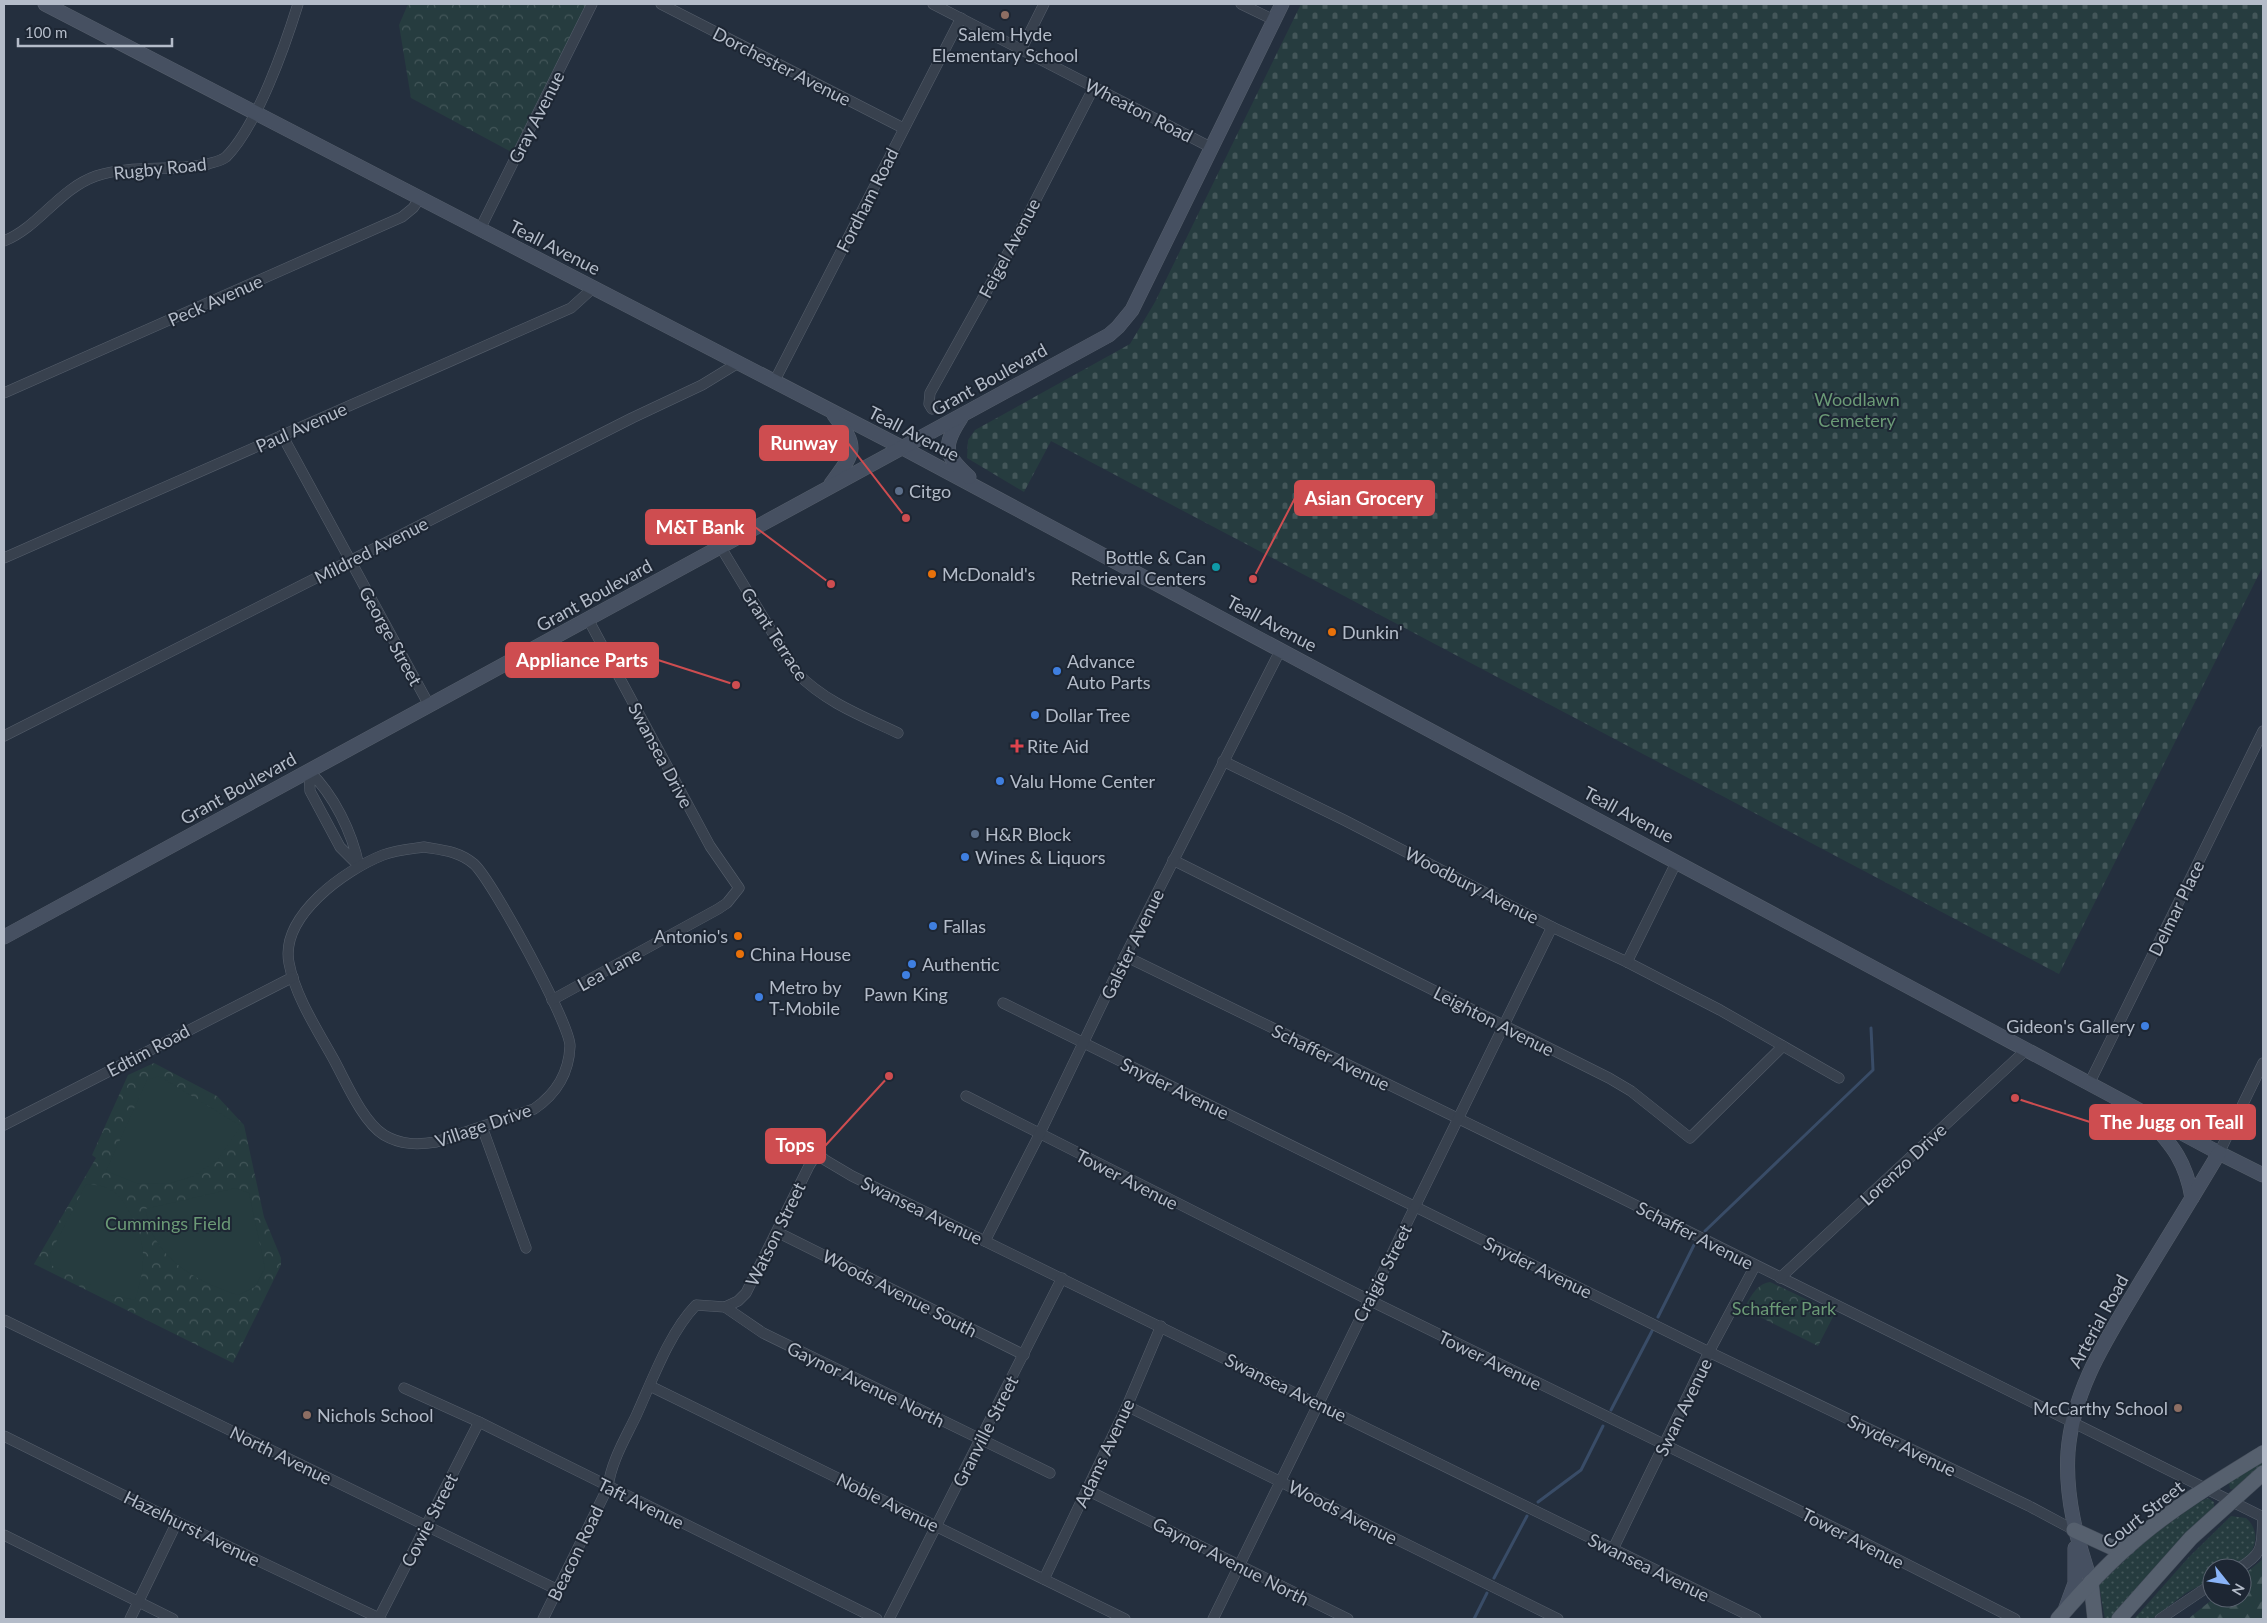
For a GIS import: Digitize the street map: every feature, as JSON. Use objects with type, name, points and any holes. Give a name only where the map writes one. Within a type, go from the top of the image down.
[{"type":"main road","name":"Court Street","points":[[2061,1615],[2091,1582],[2128,1547],[2205,1490],[2263,1453]]},
{"type":"main road","points":[[2119,1619],[2191,1538],[2263,1473]]},
{"type":"main road","points":[[2074,1530],[2111,1547],[2128,1547]]},
{"type":"main road","points":[[2091,1582],[2094,1619]]},
{"type":"main road","points":[[2061,1615],[2082,1612],[2094,1619]]},
{"type":"street","name":"Teall Avenue","points":[[45,4],[903,448],[2263,1176]]},
{"type":"street","name":"Rugby Road","points":[[4,242],[19,233],[68,191],[95,177],[121,170],[169,169],[219,161],[225,158],[243,135],[255,112],[286,45],[298,4]]},
{"type":"street","name":"Gray Avenue","points":[[480,229],[592,4]]},
{"type":"street","name":"Dorchester Avenue","points":[[661,4],[903,128]]},
{"type":"street","name":"Wheaton Road","points":[[933,4],[1212,148]]},
{"type":"street","points":[[1021,50],[1044,4]]},
{"type":"street","points":[[1241,4],[1274,20]]},
{"type":"street","name":"Grant Boulevard","points":[[4,937],[1109,335],[1132,310],[1282,4]]},
{"type":"street","name":"Fordham Road","points":[[774,382],[961,18]]},
{"type":"street","name":"Feigel Avenue","points":[[932,409],[929,404],[930,393],[1014,242],[1094,87]]},
{"type":"street","name":"Peck Avenue","points":[[4,393],[402,217],[413,208],[420,198]]},
{"type":"street","name":"Paul Avenue","points":[[4,558],[571,308],[593,288]]},
{"type":"street","name":"Mildred Avenue","points":[[4,736],[702,385],[738,363]]},
{"type":"street","points":[[827,488],[847,462],[852,450],[852,442],[832,412]]},
{"type":"street","points":[[963,415],[948,440],[947,449],[954,463],[982,490]]},
{"type":"street","name":"George Street","points":[[282,435],[429,705]]},
{"type":"street","name":"Grant Terrace","points":[[720,546],[797,673],[813,689],[828,699],[898,733]]},
{"type":"street","name":"Swansea Drive","points":[[588,619],[710,846],[739,888]]},
{"type":"street","name":"Galster Avenue","points":[[985,1241],[1039,1135],[1173,860],[1281,649]]},
{"type":"street","name":"Delmar Place","points":[[2089,1084],[2263,732]]},
{"type":"street","name":"Woodbury Avenue","points":[[1223,762],[1344,820],[1552,927],[1627,962],[1720,1010],[1839,1078]]},
{"type":"street","points":[[309,771],[310,791],[340,847],[359,866]]},
{"type":"street","points":[[309,771],[321,783],[354,840],[359,866]]},
{"type":"street","name":"Village Drive","points":[[424,848],[451,851],[473,864],[484,875],[500,900],[568,1034],[570,1044],[568,1066],[563,1079],[546,1101],[534,1109],[421,1145],[396,1140],[375,1128],[357,1102],[318,1030],[292,977],[288,962],[289,950],[297,925],[306,911],[325,891],[359,866],[384,854],[424,848]]},
{"type":"street","name":"Leighton Avenue","points":[[1173,860],[1631,1091],[1690,1138],[1783,1046]]},
{"type":"street","points":[[1627,962],[1677,861]]},
{"type":"street","name":"Lea Lane","points":[[552,1000],[718,909],[739,888]]},
{"type":"street","name":"Craigie Street","points":[[1213,1619],[1416,1206],[1502,1025],[1552,927]]},
{"type":"street","name":"Schaffer Avenue","points":[[1125,956],[2263,1517]]},
{"type":"street","name":"Edtim Road","points":[[4,1125],[292,977]]},
{"type":"street","name":"Snyder Avenue","points":[[1002,1003],[1709,1352],[2029,1506],[2074,1530]]},
{"type":"street","name":"Lorenzo Drive","points":[[1780,1278],[2026,1050]]},
{"type":"street","points":[[2218,1153],[2263,1062]]},
{"type":"street","name":"Tower Avenue","points":[[966,1096],[1039,1135],[1369,1300],[2015,1619]]},
{"type":"street","points":[[2142,1112],[2182,1160],[2188,1176],[2192,1198]]},
{"type":"street","points":[[482,1127],[526,1248]]},
{"type":"street","name":"Swansea Avenue","points":[[817,1153],[852,1176],[1318,1402],[1756,1619]]},
{"type":"street","name":"Watson Street","points":[[725,1307],[738,1301],[746,1293],[817,1153]]},
{"type":"street","name":"Arterial Road","points":[[2091,1582],[2074,1530],[2068,1472],[2068,1452],[2079,1398],[2095,1359],[2218,1153]]},
{"type":"street","name":"Woods Avenue South","points":[[777,1232],[1024,1355]]},
{"type":"street","name":"Swan Avenue","points":[[1614,1549],[1709,1352],[1755,1266]]},
{"type":"street","name":"Granville Street","points":[[889,1619],[1062,1278]]},
{"type":"street","name":"Gaynor Avenue North","points":[[686,1316],[696,1305],[725,1307],[764,1333],[1050,1473]]},
{"type":"street","name":"Beacon Road","points":[[543,1619],[608,1487],[612,1467],[650,1386],[686,1316]]},
{"type":"street","name":"North Avenue","points":[[4,1320],[558,1590]]},
{"type":"street","name":"Adams Avenue","points":[[1044,1579],[1127,1406],[1161,1326]]},
{"type":"street","name":"Noble Avenue","points":[[650,1386],[1125,1619]]},
{"type":"street","name":"Taft Avenue","points":[[404,1388],[479,1422],[877,1619]]},
{"type":"street","name":"Woods Avenue","points":[[1127,1406],[1558,1619]]},
{"type":"street","name":"Cowie Street","points":[[380,1619],[479,1422]]},
{"type":"street","name":"Hazelhurst Avenue","points":[[4,1436],[177,1522],[380,1619]]},
{"type":"street","name":"Gaynor Avenue North","points":[[1086,1490],[1240,1564],[1348,1619]]},
{"type":"street","points":[[2252,1559],[2257,1556],[2262,1541],[2263,1517]]},
{"type":"street","points":[[130,1619],[177,1522]]},
{"type":"street","points":[[2061,1615],[2074,1583],[2074,1530]]},
{"type":"street","points":[[4,1534],[173,1619]]},
{"type":"street","points":[[2160,1619],[2202,1591]]},
{"type":"green space","points":[[408,4],[592,4],[517,155],[411,98],[399,25]]},
{"type":"green space","name":"Woodlawn Cemetery","points":[[1301,4],[2263,4],[2263,566],[2059,974],[1051,441],[1024,492],[967,458],[968,440],[975,430],[1130,344],[1155,302]]},
{"type":"green space","name":"Cummings Field","points":[[154,1063],[217,1096],[244,1125],[264,1217],[281,1258],[281,1265],[233,1363],[34,1264],[96,1158],[92,1155],[128,1075]]},
{"type":"green space","points":[[159,1076],[241,1126],[218,1159],[194,1176],[168,1184],[136,1183],[106,1171],[147,1080]]},
{"type":"green space","points":[[86,1184],[98,1185],[116,1193],[127,1208],[136,1226],[142,1247],[143,1267],[135,1300],[111,1295],[51,1265],[49,1256]]},
{"type":"green space","points":[[236,1188],[249,1193],[265,1268],[255,1287],[238,1295],[201,1280],[169,1257],[160,1247],[150,1229],[145,1209]]},
{"type":"green space","name":"Schaffer Park","points":[[1770,1282],[1835,1313],[1818,1346],[1744,1309],[1757,1289]]},
{"type":"green space","points":[[2263,1458],[2263,1467],[2236,1490],[2230,1489],[2229,1482]]},
{"type":"green space","points":[[2208,1498],[2214,1502],[2214,1508],[2114,1619],[2105,1619],[2099,1585],[2146,1540],[2199,1502]]},
{"type":"green space","points":[[2231,1516],[2246,1518],[2252,1525],[2255,1532],[2255,1540],[2253,1548],[2246,1558],[2202,1558],[2202,1584],[2186,1593],[2152,1619],[2134,1619],[2189,1557]]},
{"type":"green space","points":[[2263,1559],[2263,1619],[2188,1619],[2202,1608],[2252,1608],[2252,1568]]},
{"type":"waterway","points":[[1705,1231],[1873,1070],[1871,1028]]},
{"type":"waterway","points":[[1658,1317],[1694,1245]]},
{"type":"waterway","points":[[1611,1410],[1652,1331]]},
{"type":"waterway","points":[[1538,1502],[1581,1470],[1603,1426]]},
{"type":"waterway","points":[[1494,1578],[1527,1516]]},
{"type":"waterway","points":[[1474,1619],[1487,1593]]},
{"type":"place","name":"Salem Hyde Elementary School","points":[[1005,15]]},
{"type":"place","name":"Citgo","points":[[899,491]]},
{"type":"place","name":"Runway","points":[[906,518]]},
{"type":"place","name":"Bottle & Can Retrieval Centers","points":[[1216,567]]},
{"type":"place","name":"McDonald's","points":[[932,574]]},
{"type":"place","name":"Asian Grocery","points":[[1253,579]]},
{"type":"place","name":"M&T Bank","points":[[831,584]]},
{"type":"place","name":"Dunkin'","points":[[1332,632]]},
{"type":"place","name":"Advance Auto Parts","points":[[1057,671]]},
{"type":"place","name":"Appliance Parts","points":[[736,685]]},
{"type":"place","name":"Dollar Tree","points":[[1035,715]]},
{"type":"place","name":"Rite Aid","points":[[1017,746]]},
{"type":"place","name":"Valu Home Center","points":[[1000,781]]},
{"type":"place","name":"H&R Block","points":[[975,834]]},
{"type":"place","name":"Wines & Liquors","points":[[965,857]]},
{"type":"place","name":"Fallas","points":[[933,926]]},
{"type":"place","name":"Antonio's","points":[[738,936]]},
{"type":"place","name":"China House","points":[[740,954]]},
{"type":"place","name":"Authentic","points":[[912,964]]},
{"type":"place","name":"Pawn King","points":[[906,975]]},
{"type":"place","name":"Metro by T-Mobile","points":[[759,997]]},
{"type":"place","name":"Gideon's Gallery","points":[[2145,1026]]},
{"type":"place","name":"Tops","points":[[889,1076]]},
{"type":"place","name":"The Jugg on Teall","points":[[2015,1098]]},
{"type":"place","name":"McCarthy School","points":[[2178,1408]]},
{"type":"place","name":"Nichols School","points":[[307,1415]]}]
